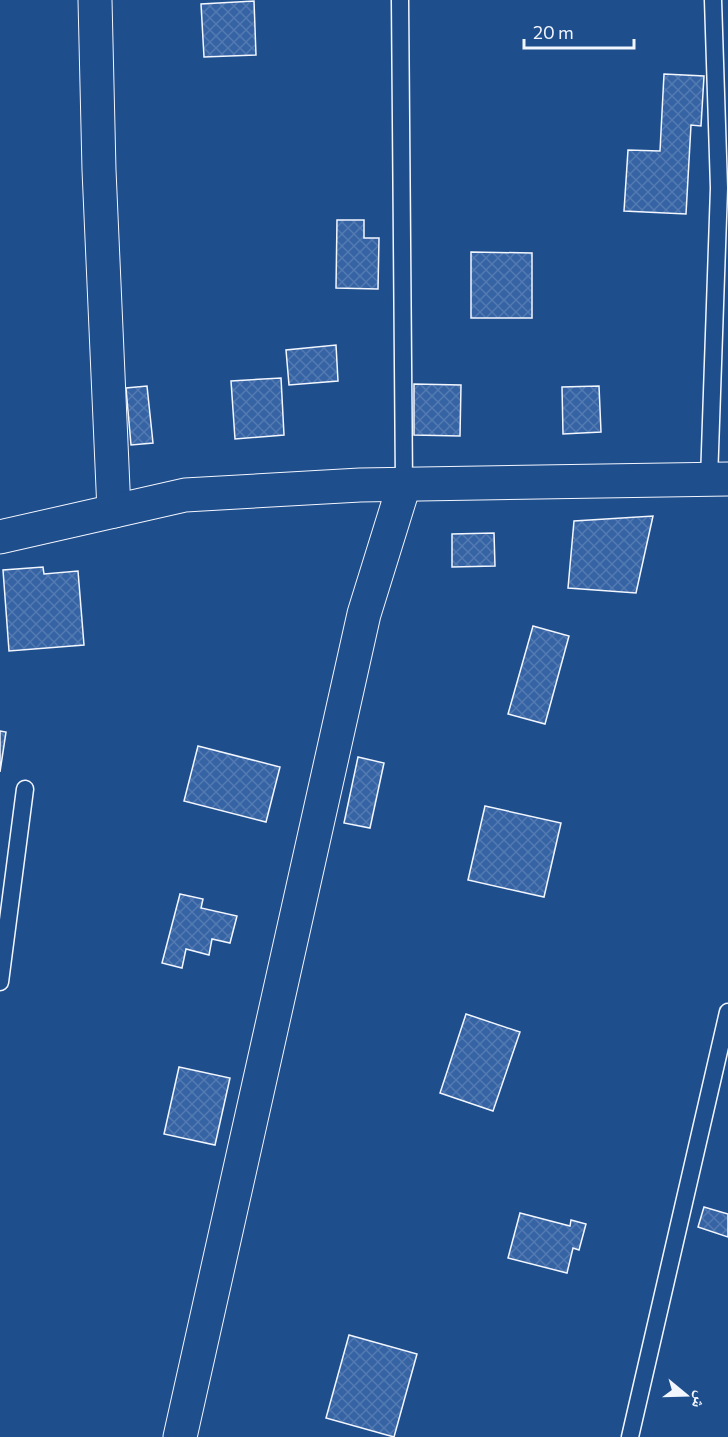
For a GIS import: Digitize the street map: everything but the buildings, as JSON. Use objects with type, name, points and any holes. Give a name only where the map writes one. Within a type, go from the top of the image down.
[{"type":"street","points":[[95,0],[99,170],[114,511]]},
{"type":"street","points":[[0,537],[185,495],[404,485],[718,479]]},
{"type":"street","points":[[180,1437],[364,614],[404,485]]},
{"type":"lane","points":[[400,0],[404,485]]},
{"type":"lane","points":[[713,0],[719,188],[718,479]]},
{"type":"lane","points":[[0,982],[25,789]]},
{"type":"lane","points":[[630,1437],[728,1012]]}]
